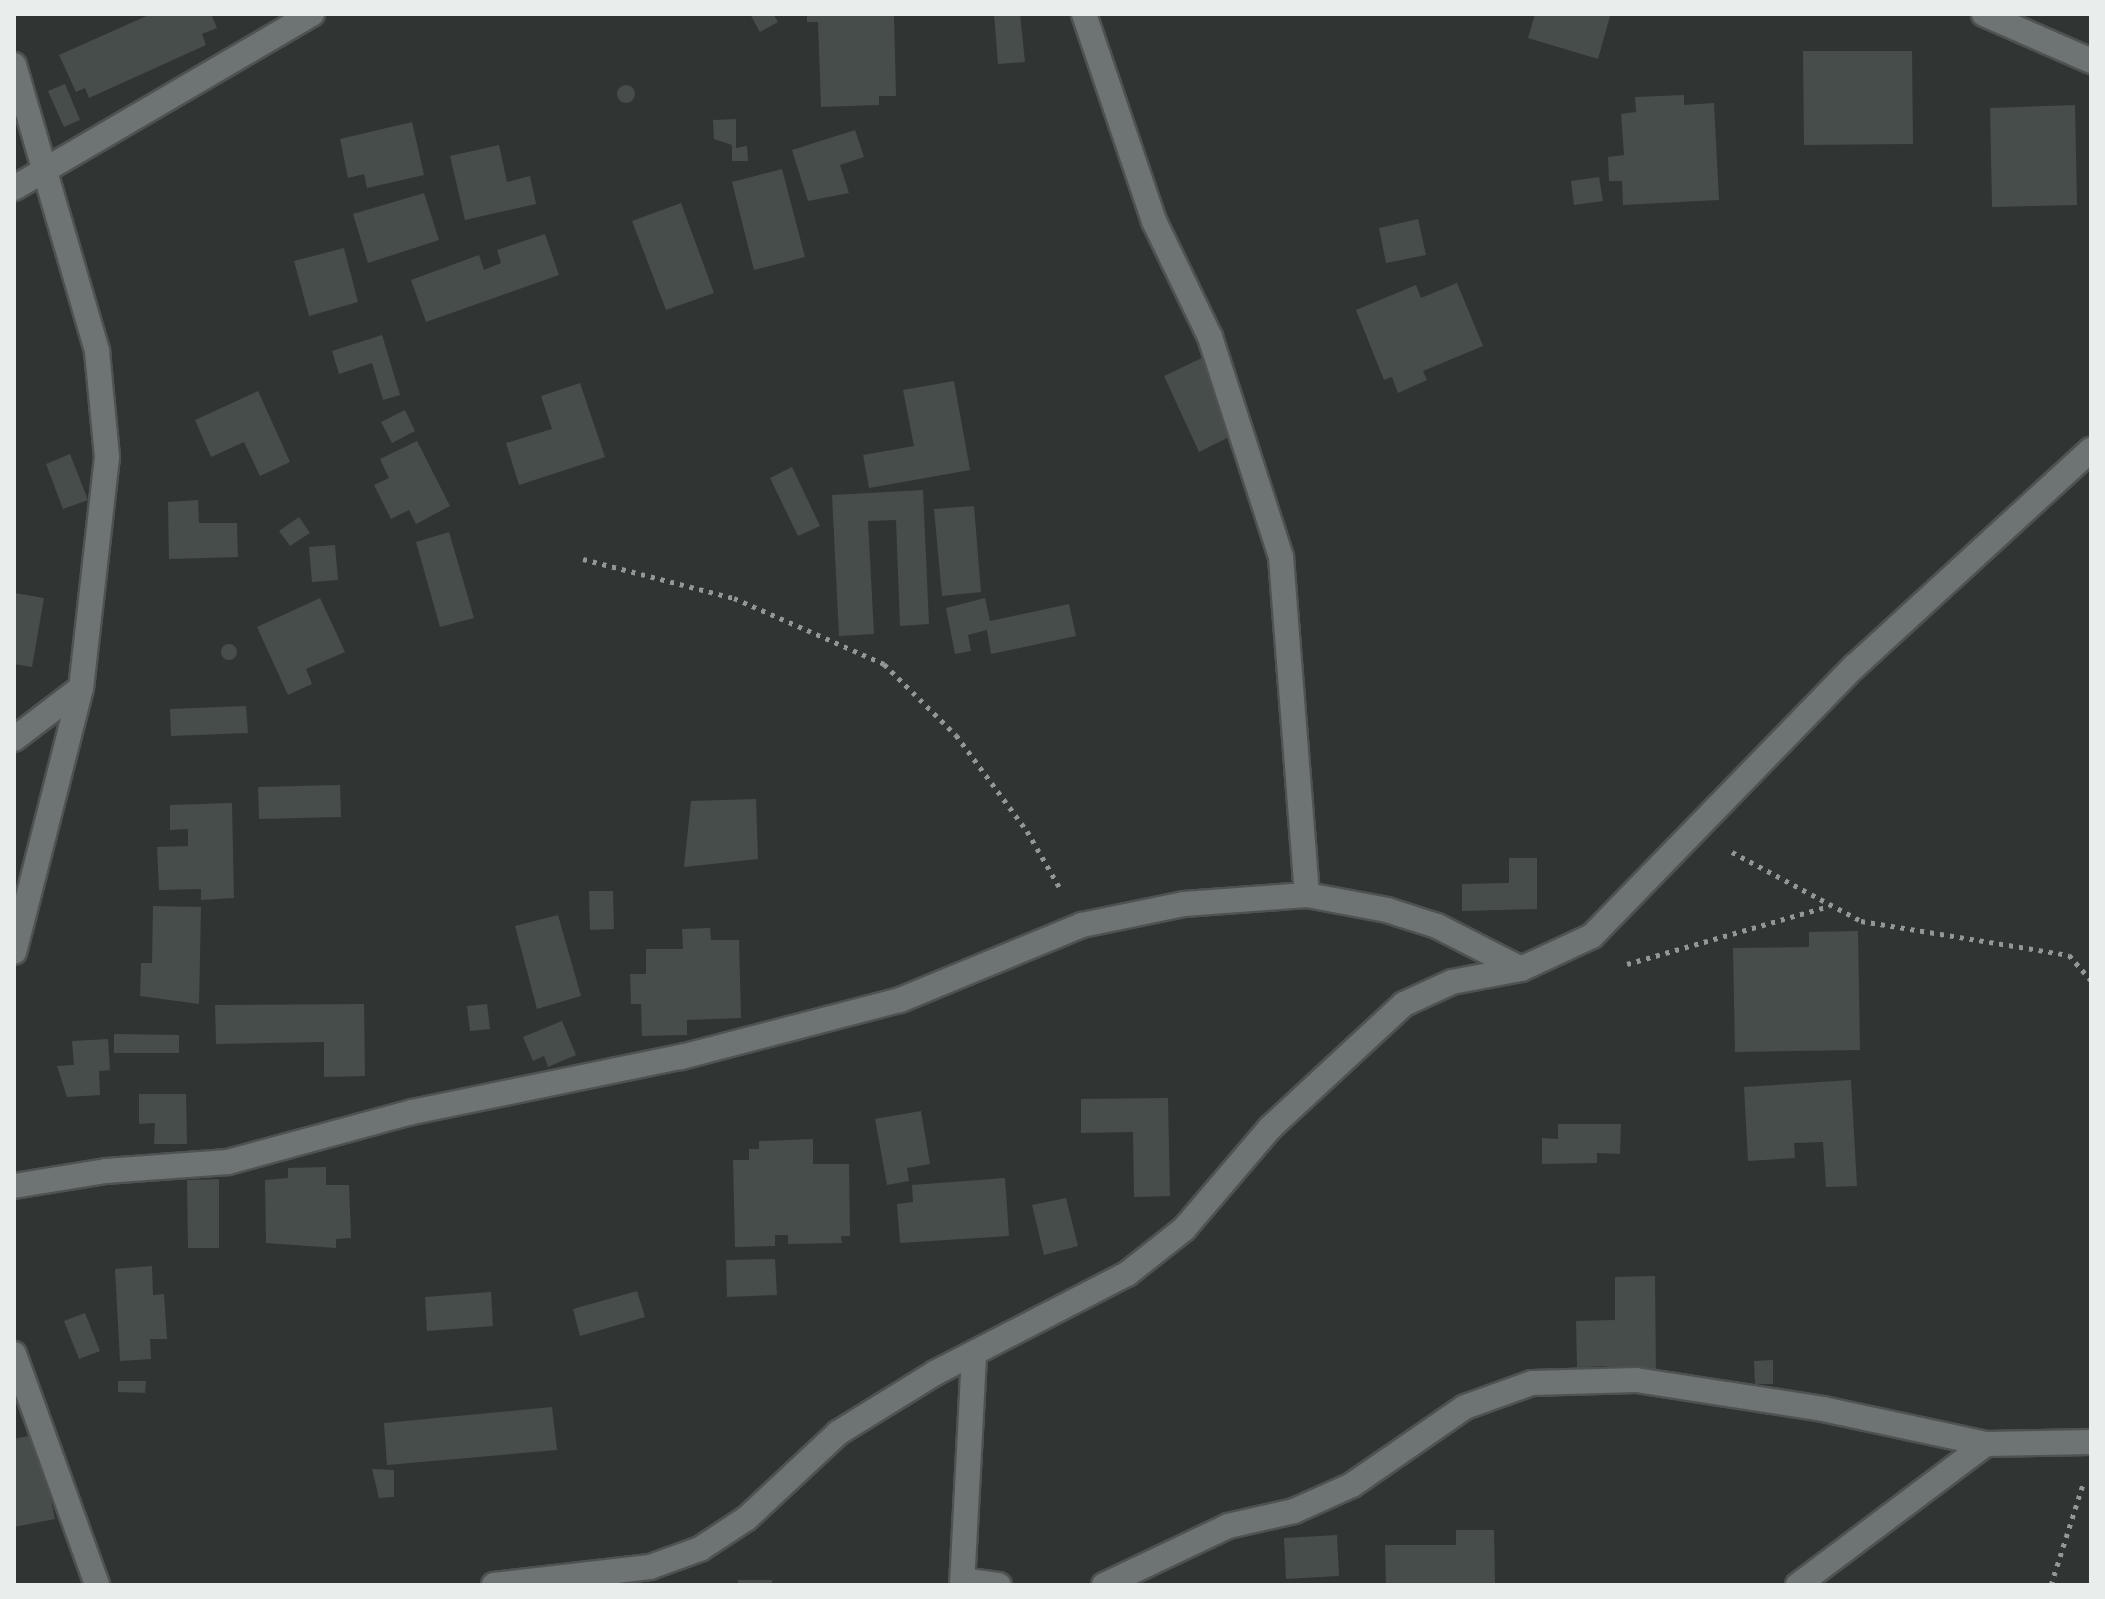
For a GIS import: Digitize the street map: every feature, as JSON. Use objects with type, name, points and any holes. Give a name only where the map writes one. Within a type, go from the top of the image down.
[{"type":"street","points":[[14,188],[45,173],[312,14]]},
{"type":"street","points":[[1084,14],[1154,221],[1210,337],[1281,557],[1307,895]]},
{"type":"street","points":[[1984,14],[2091,61]]},
{"type":"street","points":[[14,65],[97,351],[107,457],[81,688],[14,952]]},
{"type":"street","points":[[494,1585],[652,1576],[735,1526],[838,1433],[974,1353],[1139,1265],[1184,1229],[1270,1128],[1404,1004],[1452,982],[1521,969],[1592,936],[1855,666],[2091,450]]},
{"type":"street","points":[[14,739],[81,688]]},
{"type":"street","points":[[14,1186],[106,1171],[228,1162],[412,1112],[681,1057],[900,1000],[1082,925],[1184,904],[1307,895],[1437,926],[1521,969]]},
{"type":"street","points":[[974,1353],[962,1582],[999,1585]]},
{"type":"street","points":[[14,1354],[97,1585]]},
{"type":"street","points":[[1104,1585],[1228,1526],[1294,1511],[1352,1485],[1465,1407],[1532,1383],[1636,1380],[1702,1389],[1986,1444],[2091,1442]]},
{"type":"street","points":[[1798,1585],[1986,1444]]},
{"type":"path","points":[[583,559],[734,598],[884,664],[956,735],[1027,831],[1082,925]]},
{"type":"path","points":[[1695,831],[1861,921],[2069,955],[2091,980]]},
{"type":"path","points":[[1620,966],[1830,905]]},
{"type":"path","points":[[2051,1585],[2087,1474]]},
{"type":"building","points":[[151,14],[211,14],[217,28],[202,34],[206,45],[89,98],[85,88],[76,92],[59,55]]},
{"type":"building","points":[[750,14],[773,14],[778,22],[760,32]]},
{"type":"building","points":[[807,14],[894,14],[896,96],[879,96],[879,105],[821,107],[818,22],[807,22]]},
{"type":"building","points":[[994,14],[1020,14],[1025,62],[998,64]]},
{"type":"building","points":[[1535,14],[1610,16],[1598,59],[1528,38]]},
{"type":"building","points":[[1803,51],[1912,51],[1913,144],[1804,145]]},
{"type":"building","points":[[65,84],[80,120],[64,127],[48,91]]},
{"type":"building","points":[[626,85],[635,94],[626,103],[617,94]]},
{"type":"building","points":[[1684,95],[1684,105],[1714,103],[1719,200],[1623,205],[1622,181],[1609,181],[1608,157],[1624,155],[1621,114],[1636,112],[1635,97]]},
{"type":"building","points":[[2075,105],[2077,205],[1992,207],[1990,108]]},
{"type":"building","points":[[736,119],[736,148],[747,146],[748,161],[732,161],[732,145],[714,139],[713,120]]},
{"type":"building","points":[[412,122],[424,175],[367,188],[364,174],[348,178],[340,139]]},
{"type":"building","points":[[855,130],[864,157],[840,165],[849,193],[808,201],[792,150]]},
{"type":"building","points":[[499,145],[507,182],[530,176],[536,204],[465,220],[450,156]]},
{"type":"building","points":[[782,169],[805,257],[754,270],[732,182]]},
{"type":"building","points":[[1599,177],[1603,201],[1574,205],[1571,181]]},
{"type":"building","points":[[424,193],[439,240],[368,263],[353,214]]},
{"type":"building","points":[[681,203],[714,293],[666,310],[632,221]]},
{"type":"building","points":[[1418,219],[1426,255],[1386,263],[1379,228]]},
{"type":"building","points":[[545,234],[559,275],[426,322],[411,280],[479,255],[484,270],[501,263],[497,250]]},
{"type":"building","points":[[344,248],[358,302],[309,316],[294,261]]},
{"type":"building","points":[[1457,283],[1483,346],[1423,371],[1427,380],[1398,393],[1392,377],[1384,380],[1356,310],[1416,285],[1421,298]]},
{"type":"building","points":[[382,335],[400,395],[383,400],[372,363],[339,374],[332,351]]},
{"type":"building","points":[[1206,356],[1241,431],[1199,452],[1164,376]]},
{"type":"building","points":[[954,381],[970,470],[869,488],[863,455],[914,446],[903,390]]},
{"type":"building","points":[[580,383],[605,457],[519,485],[506,443],[552,429],[541,396]]},
{"type":"building","points":[[258,391],[290,462],[260,476],[244,442],[211,457],[195,420]]},
{"type":"building","points":[[405,410],[415,431],[392,443],[381,422]]},
{"type":"building","points":[[417,441],[450,506],[416,524],[409,510],[391,519],[374,485],[389,478],[380,459]]},
{"type":"building","points":[[70,454],[88,500],[63,509],[46,464]]},
{"type":"building","points":[[792,467],[820,526],[798,536],[770,478]]},
{"type":"building","points":[[923,490],[929,624],[900,626],[896,520],[868,521],[874,634],[839,636],[832,495]]},
{"type":"building","points":[[198,500],[199,523],[237,523],[238,557],[169,559],[168,502]]},
{"type":"building","points":[[974,506],[981,592],[942,596],[934,509]]},
{"type":"building","points":[[299,517],[310,533],[290,546],[279,531]]},
{"type":"building","points":[[449,532],[474,618],[440,627],[416,542]]},
{"type":"building","points":[[335,545],[338,580],[312,582],[309,547]]},
{"type":"building","points":[[15,593],[44,598],[32,667],[14,664]]},
{"type":"building","points":[[320,598],[345,652],[306,669],[312,684],[288,695],[257,627]]},
{"type":"building","points":[[985,598],[990,621],[1069,604],[1076,636],[991,654],[987,630],[968,635],[971,651],[955,654],[946,608]]},
{"type":"building","points":[[226,644],[232,644],[237,652],[235,658],[226,660],[221,655],[221,649]]},
{"type":"building","points":[[246,706],[248,733],[171,736],[170,709]]},
{"type":"building","points":[[340,785],[341,817],[259,819],[258,787]]},
{"type":"building","points":[[756,799],[758,859],[684,867],[691,801]]},
{"type":"building","points":[[232,803],[234,898],[201,900],[201,889],[159,890],[157,847],[188,846],[188,829],[170,830],[170,805]]},
{"type":"building","points":[[1509,858],[1537,858],[1537,909],[1462,911],[1462,884],[1509,883]]},
{"type":"building","points":[[589,891],[613,891],[614,929],[590,930]]},
{"type":"building","points":[[153,906],[201,907],[199,1004],[140,996],[141,963],[152,963]]},
{"type":"building","points":[[558,915],[581,996],[537,1009],[515,926]]},
{"type":"building","points":[[710,928],[711,940],[739,940],[741,1018],[687,1020],[687,1035],[642,1036],[641,1004],[631,1004],[630,974],[646,974],[646,949],[683,949],[682,929]]},
{"type":"building","points":[[1858,931],[1860,1050],[1735,1052],[1733,948],[1809,947],[1809,932]]},
{"type":"building","points":[[364,1004],[365,1076],[324,1077],[324,1042],[216,1044],[215,1005]]},
{"type":"building","points":[[487,1004],[490,1029],[470,1031],[467,1006]]},
{"type":"building","points":[[562,1021],[576,1055],[548,1067],[544,1056],[533,1061],[523,1037]]},
{"type":"building","points":[[114,1034],[179,1035],[179,1053],[114,1053]]},
{"type":"building","points":[[108,1039],[110,1070],[99,1071],[100,1095],[67,1097],[57,1066],[74,1065],[72,1041]]},
{"type":"building","points":[[1851,1080],[1857,1186],[1826,1187],[1823,1142],[1794,1143],[1795,1158],[1748,1161],[1744,1087]]},
{"type":"building","points":[[139,1094],[186,1094],[187,1144],[154,1144],[155,1123],[139,1124]]},
{"type":"building","points":[[1168,1098],[1170,1196],[1134,1197],[1133,1132],[1081,1133],[1081,1099]]},
{"type":"building","points":[[921,1111],[930,1164],[907,1168],[909,1181],[887,1185],[875,1119]]},
{"type":"building","points":[[1558,1124],[1621,1124],[1620,1154],[1597,1153],[1597,1163],[1542,1164],[1542,1138],[1558,1139]]},
{"type":"building","points":[[813,1139],[813,1164],[849,1164],[850,1236],[841,1236],[842,1243],[788,1244],[788,1235],[775,1235],[775,1246],[735,1247],[733,1160],[749,1160],[749,1149],[759,1149],[759,1141]]},
{"type":"building","points":[[326,1167],[326,1185],[349,1185],[351,1238],[336,1239],[336,1248],[266,1243],[265,1180],[288,1178],[288,1168]]},
{"type":"building","points":[[1005,1178],[1009,1236],[900,1243],[897,1204],[913,1202],[912,1185]]},
{"type":"building","points":[[219,1179],[219,1248],[188,1248],[187,1180]]},
{"type":"building","points":[[1066,1198],[1078,1246],[1044,1255],[1032,1205]]},
{"type":"building","points":[[775,1259],[777,1295],[727,1297],[726,1260]]},
{"type":"building","points":[[152,1266],[153,1295],[164,1294],[167,1339],[150,1339],[151,1359],[120,1361],[115,1269]]},
{"type":"building","points":[[1655,1276],[1656,1378],[1617,1379],[1617,1366],[1577,1367],[1576,1321],[1615,1320],[1615,1277]]},
{"type":"building","points":[[637,1291],[645,1317],[580,1336],[573,1309]]},
{"type":"building","points":[[491,1292],[493,1326],[427,1331],[425,1297]]},
{"type":"building","points":[[85,1313],[100,1351],[79,1359],[64,1321]]},
{"type":"building","points":[[1773,1360],[1773,1384],[1755,1384],[1754,1361]]},
{"type":"building","points":[[118,1381],[146,1381],[145,1393],[118,1392]]},
{"type":"building","points":[[552,1407],[557,1450],[387,1465],[384,1423]]},
{"type":"building","points":[[37,1434],[55,1519],[14,1527],[14,1439]]},
{"type":"building","points":[[372,1469],[394,1470],[394,1497],[379,1498]]},
{"type":"building","points":[[1456,1530],[1494,1530],[1495,1585],[1386,1585],[1385,1545],[1456,1545]]},
{"type":"building","points":[[1337,1535],[1339,1576],[1286,1579],[1284,1538]]},
{"type":"building","points":[[738,1580],[772,1580],[772,1585],[738,1585]]}]
